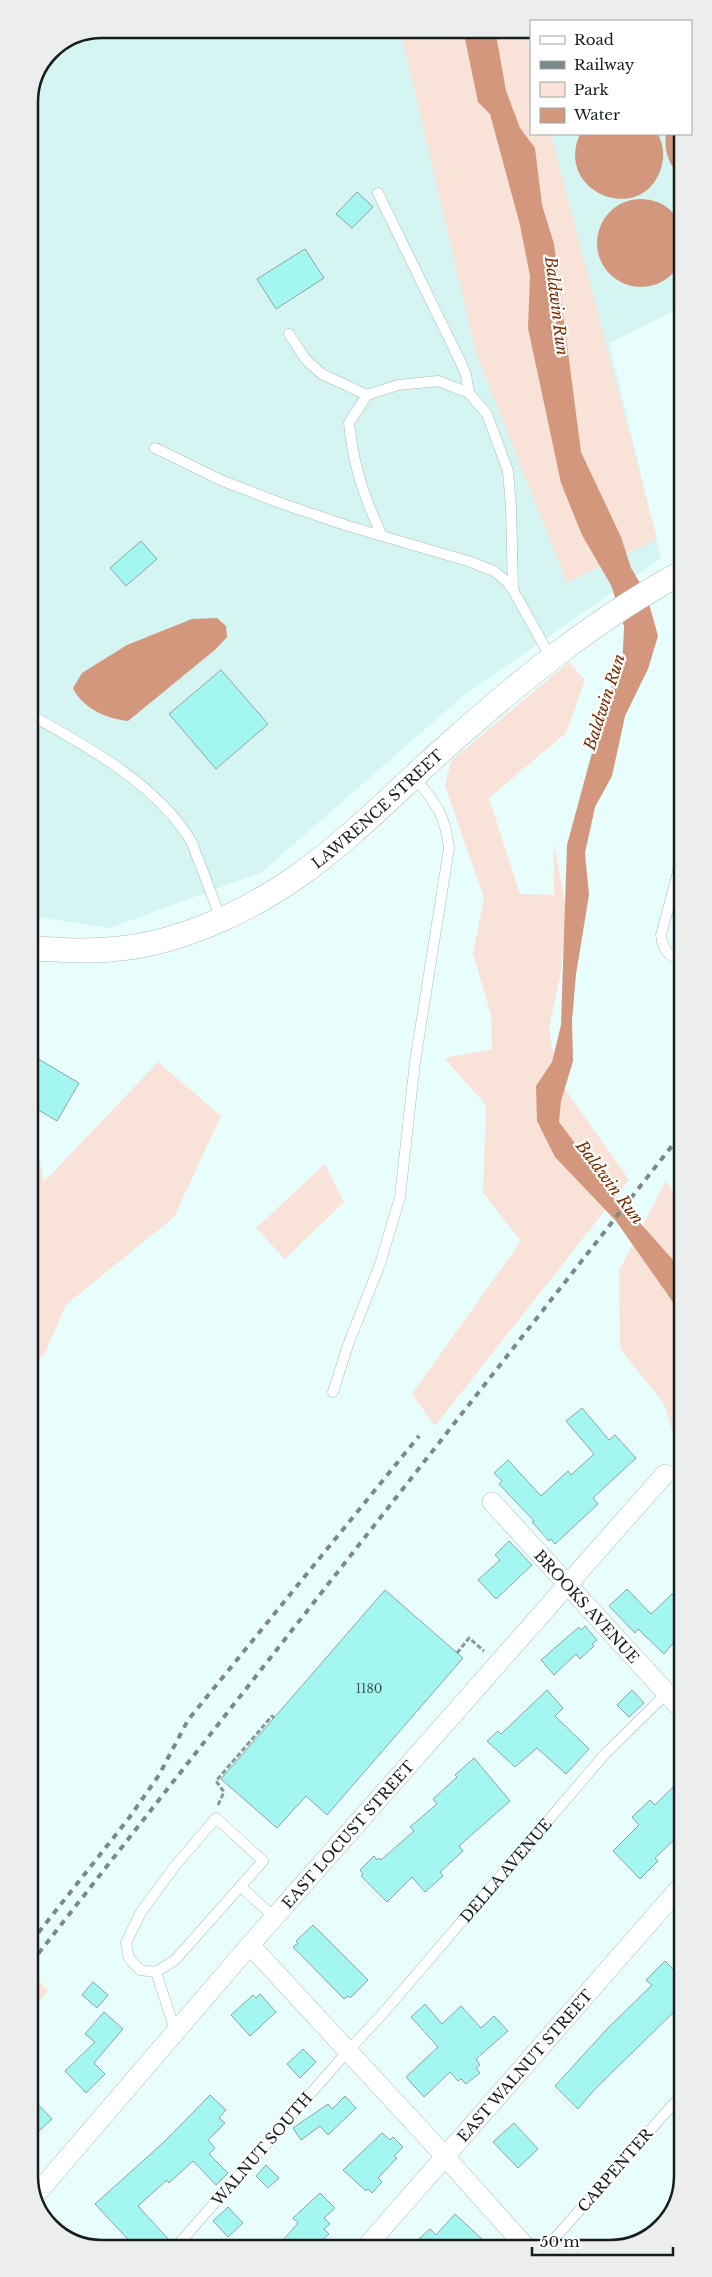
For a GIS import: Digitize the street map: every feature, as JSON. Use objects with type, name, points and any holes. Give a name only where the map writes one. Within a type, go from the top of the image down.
[{"type":"street","name":"LAWRENCE STREET","points":[[38,948],[90,951],[146,944],[221,919],[268,896],[298,876],[356,830],[519,683],[594,628],[674,583]]},
{"type":"street","name":"EAST LOCUST STREET","points":[[40,2190],[250,1945],[566,1584],[665,1474]]},
{"type":"street","name":"BROOKS AVENUE","points":[[492,1502],[674,1701]]},
{"type":"street","name":"EAST WALNUT STREET","points":[[372,2240],[674,1894]]},
{"type":"street","points":[[250,1945],[519,2240]]},
{"type":"lane","points":[[378,193],[462,365],[470,393],[487,414],[508,471],[513,590]]},
{"type":"lane","points":[[289,334],[306,360],[322,374],[368,395]]},
{"type":"lane","points":[[382,536],[364,499],[352,455],[349,422],[368,395],[398,385],[438,381],[470,393]]},
{"type":"lane","points":[[155,448],[223,481],[266,498],[382,536],[468,561],[494,571],[513,590],[552,659]]},
{"type":"lane","points":[[38,719],[112,764],[164,807],[192,843],[221,919]]},
{"type":"lane","points":[[333,1392],[348,1345],[380,1264],[400,1197],[416,1062],[449,848],[445,822],[438,807],[414,776]]},
{"type":"lane","points":[[674,887],[661,935],[663,947],[670,957],[674,958]]},
{"type":"lane","name":"DELLA AVENUE","points":[[348,2051],[385,2011],[605,1754],[666,1693]]},
{"type":"lane","points":[[216,1818],[263,1861],[240,1886],[175,1960],[156,1972],[140,1970],[129,1958],[126,1943],[141,1912],[175,1866],[216,1818]]},
{"type":"lane","points":[[240,1886],[275,1918]]},
{"type":"lane","points":[[156,1972],[176,2032]]},
{"type":"lane","name":"WALNUT SOUTH","points":[[184,2239],[348,2051]]},
{"type":"lane","name":"CARPENTER","points":[[553,2240],[674,2103]]},
{"type":"path","points":[[457,1653],[469,1638],[484,1650]]},
{"type":"path","points":[[216,1818],[218,1802],[224,1792],[216,1782],[272,1716],[274,1718]]},
{"type":"shaded area","points":[[101,38],[530,38],[530,135],[674,135],[674,310],[609,343],[661,558],[463,696],[262,872],[110,928],[38,917],[38,101],[42,77],[56,56],[66,48],[77,42]]},
{"type":"green space","points":[[402,38],[526,38],[530,52],[530,135],[551,135],[657,539],[567,583],[476,353]]},
{"type":"green space","points":[[569,662],[585,680],[566,733],[489,798],[520,894],[554,895],[554,843],[567,913],[561,971],[549,1029],[557,1077],[629,1180],[435,1426],[412,1394],[521,1241],[483,1193],[486,1105],[444,1058],[492,1049],[491,1015],[473,953],[484,898],[445,786],[451,761]]},
{"type":"green space","points":[[158,1062],[221,1116],[174,1217],[66,1305],[44,1355],[38,1360],[38,1156],[44,1182]]},
{"type":"green space","points":[[325,1164],[344,1202],[285,1259],[256,1228]]},
{"type":"green space","points":[[666,1181],[674,1192],[674,1436],[664,1404],[620,1348],[619,1271]]},
{"type":"green space","points":[[38,1979],[48,1991],[38,2003]]},
{"type":"water","name":"Baldwin Run","points":[[465,38],[497,38],[506,91],[520,128],[535,148],[542,205],[554,244],[581,452],[621,537],[631,568],[646,593],[658,636],[648,669],[625,716],[612,776],[595,807],[585,853],[589,895],[576,974],[572,1020],[573,1061],[561,1101],[559,1122],[607,1186],[674,1261],[674,1304],[616,1221],[555,1157],[537,1121],[536,1086],[552,1062],[561,1025],[567,845],[609,690],[622,673],[624,626],[611,585],[582,535],[561,483],[528,328],[530,276],[520,225],[490,114],[478,102]]},
{"type":"water","points":[[580,135],[658,135],[662,143],[663,162],[650,188],[635,197],[619,199],[603,195],[589,186],[579,172],[575,154]]},
{"type":"water","points":[[666,135],[674,135],[674,168],[668,157]]},
{"type":"water","points":[[641,199],[658,203],[674,215],[674,271],[672,274],[658,283],[641,287],[624,283],[610,274],[601,260],[597,243],[601,226],[610,212],[624,203]]},
{"type":"water","points":[[217,618],[226,626],[227,637],[216,649],[128,721],[112,718],[89,707],[73,688],[82,673],[127,645],[192,619]]},
{"type":"building","points":[[357,192],[373,207],[352,228],[336,214]]},
{"type":"building","points":[[305,249],[324,278],[276,309],[257,279]]},
{"type":"building","points":[[141,541],[157,559],[126,586],[110,568]]},
{"type":"building","points":[[221,670],[268,724],[216,769],[169,714]]},
{"type":"building","points":[[38,1059],[79,1083],[57,1121],[38,1110]]},
{"type":"building","points":[[582,1408],[609,1440],[615,1435],[636,1458],[593,1498],[598,1504],[555,1544],[551,1539],[549,1541],[532,1522],[534,1521],[499,1484],[502,1481],[494,1473],[508,1460],[541,1496],[568,1471],[571,1475],[594,1454],[566,1421]]},
{"type":"building","points":[[509,1541],[532,1565],[496,1599],[478,1580],[500,1560],[495,1555]]},
{"type":"building","points":[[627,1589],[651,1614],[672,1594],[674,1596],[674,1642],[664,1654],[638,1629],[635,1633],[609,1606]]},
{"type":"building","points":[[385,1590],[463,1658],[327,1815],[306,1796],[277,1828],[221,1779]]},
{"type":"building","points":[[585,1626],[597,1640],[592,1644],[594,1646],[580,1659],[576,1654],[554,1675],[541,1660],[579,1627],[581,1630]]},
{"type":"building","points":[[547,1690],[563,1708],[555,1716],[589,1749],[566,1774],[537,1748],[515,1767],[487,1741],[498,1731],[501,1734]]},
{"type":"building","points":[[632,1690],[644,1703],[629,1717],[617,1705]]},
{"type":"building","points":[[474,1758],[510,1801],[459,1846],[463,1851],[440,1872],[443,1876],[425,1892],[412,1877],[387,1902],[361,1876],[363,1874],[360,1870],[374,1856],[377,1860],[379,1858],[381,1860],[414,1831],[410,1827],[437,1804],[433,1799]]},
{"type":"building","points":[[674,1786],[674,1840],[655,1858],[658,1861],[640,1879],[613,1851],[639,1825],[632,1817],[650,1800],[655,1805]]},
{"type":"building","points":[[313,1925],[368,1980],[350,1998],[348,1996],[344,1999],[293,1947],[298,1943],[296,1941]]},
{"type":"building","points":[[665,1961],[674,1970],[674,2012],[594,2090],[578,2109],[555,2086],[607,2029],[652,1985],[646,1980]]},
{"type":"building","points":[[93,1982],[108,1995],[97,2008],[82,1995]]},
{"type":"building","points":[[260,1994],[276,2012],[250,2036],[231,2015],[253,1995],[256,1998]]},
{"type":"building","points":[[425,2004],[442,2024],[461,2006],[481,2028],[494,2016],[508,2031],[476,2059],[480,2065],[476,2068],[480,2073],[466,2084],[461,2079],[458,2081],[450,2072],[424,2097],[406,2077],[438,2047],[411,2017]]},
{"type":"building","points":[[104,2012],[123,2029],[94,2063],[105,2074],[86,2093],[65,2071],[95,2042],[85,2034]]},
{"type":"building","points":[[303,2049],[316,2062],[300,2078],[287,2064]]},
{"type":"building","points":[[210,2095],[226,2110],[219,2118],[225,2123],[208,2140],[215,2148],[209,2154],[228,2173],[216,2185],[193,2161],[169,2183],[167,2180],[138,2206],[168,2239],[128,2239],[95,2204],[164,2142]]},
{"type":"building","points":[[345,2096],[356,2108],[328,2135],[320,2126],[301,2140],[293,2128],[328,2104],[332,2109]]},
{"type":"building","points":[[38,2104],[52,2119],[39,2131],[38,2130]]},
{"type":"building","points":[[514,2123],[538,2149],[518,2168],[493,2142]]},
{"type":"building","points":[[382,2133],[390,2140],[393,2137],[403,2147],[394,2156],[397,2158],[378,2178],[382,2182],[372,2193],[368,2189],[366,2191],[343,2170]]},
{"type":"building","points":[[266,2165],[279,2178],[268,2188],[256,2176]]},
{"type":"building","points":[[320,2193],[335,2208],[324,2218],[330,2224],[324,2229],[329,2234],[323,2239],[284,2239],[298,2223],[293,2218]]},
{"type":"building","points":[[228,2207],[243,2223],[228,2237],[213,2221]]},
{"type":"building","points":[[455,2214],[482,2239],[418,2240],[430,2229],[436,2235]]},
{"type":"railway","points":[[38,1954],[674,1143]]},
{"type":"railway","points":[[38,1933],[129,1818],[159,1775],[188,1720],[419,1436]]}]
